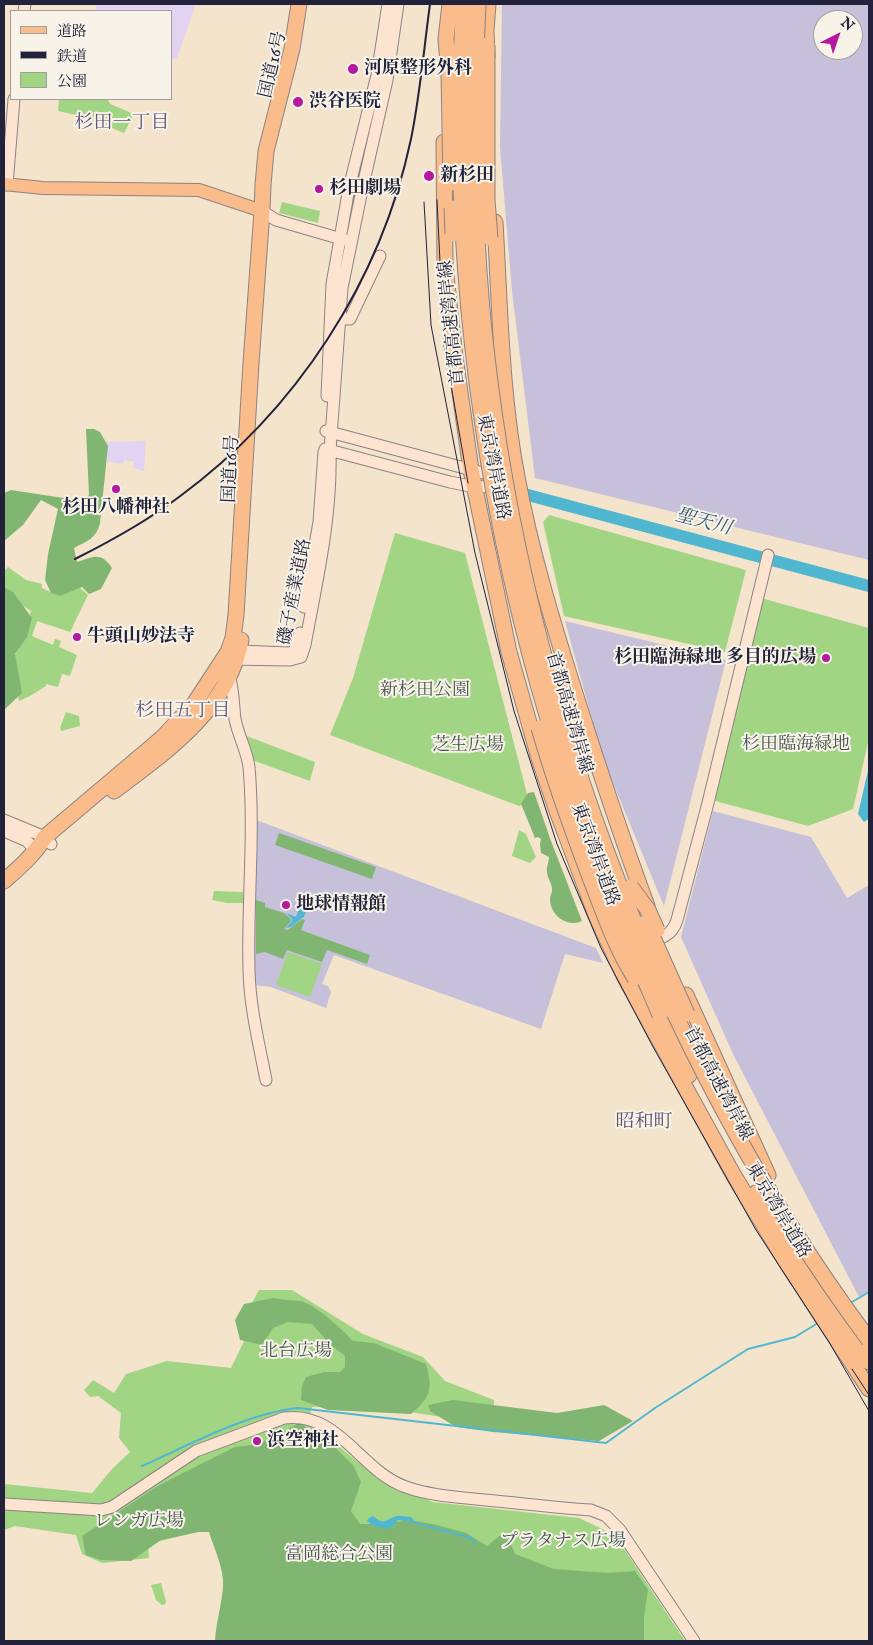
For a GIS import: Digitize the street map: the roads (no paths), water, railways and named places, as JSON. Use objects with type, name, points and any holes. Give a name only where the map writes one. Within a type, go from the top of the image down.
[{"type":"highway","name":"国道16号","points":[[265,213],[262,185],[266,152],[292,49],[299,4]]},
{"type":"highway","name":"国道16号","points":[[48,841],[188,733],[212,704],[229,675],[246,571],[254,398],[268,185],[272,152],[298,50],[305,4]]},
{"type":"highway","points":[[449,72],[446,39],[450,4]]},
{"type":"highway","points":[[455,4],[449,72],[449,150],[458,310],[455,358]]},
{"type":"highway","name":"東京湾岸道路","points":[[455,4],[445,111],[443,163],[446,266],[455,358],[475,487],[509,652],[542,767],[571,852],[624,976],[734,1176],[788,1265],[869,1389]]},
{"type":"highway","name":"首都高速湾岸線","points":[[464,4],[460,74],[463,224],[486,445],[497,510],[536,675],[561,760],[598,866],[660,1014],[697,1092],[730,1150],[794,1252],[869,1362]]},
{"type":"highway","name":"首都高速湾岸線","points":[[478,4],[475,144],[476,222],[482,311],[498,435],[511,510],[549,671],[602,842],[649,956],[730,1122],[758,1172],[813,1260],[869,1338]]},
{"type":"highway","points":[[487,4],[487,200],[492,275],[503,367]]},
{"type":"highway","name":"東京湾岸道路","points":[[487,4],[486,30],[491,166],[503,367],[518,482],[539,571],[606,793],[660,939],[781,1200],[810,1251],[869,1338]]},
{"type":"highway","points":[[499,601],[568,820],[600,904],[630,971],[660,1014]]},
{"type":"highway","points":[[563,653],[563,680],[566,694],[591,774],[631,887],[683,1004],[785,1215]]},
{"type":"highway","name":"国道16号","points":[[4,881],[177,724],[233,657]]},
{"type":"main road","points":[[5,185],[43,188],[198,190],[265,213]]},
{"type":"street","name":"磯子産業道路","points":[[329,432],[332,284],[350,188],[377,75],[388,4]]},
{"type":"street","name":"磯子産業道路","points":[[233,657],[294,652],[298,644],[319,522],[328,449],[342,288],[387,80],[398,4]]},
{"type":"street","points":[[5,185],[14,100]]},
{"type":"street","points":[[443,163],[491,166]]},
{"type":"street","points":[[265,213],[276,220],[340,238],[351,243]]},
{"type":"street","points":[[340,319],[350,318],[380,256]]},
{"type":"street","points":[[329,432],[518,482]]},
{"type":"street","points":[[328,449],[475,487],[497,486],[518,482]]},
{"type":"street","points":[[450,482],[467,493],[473,500],[482,519]]},
{"type":"street","points":[[610,947],[660,939],[672,931],[677,920],[708,803],[768,555]]},
{"type":"street","points":[[229,675],[233,689],[236,724],[249,764],[251,818],[248,908],[249,973],[251,998],[266,1080]]},
{"type":"street","points":[[4,820],[48,841]]},
{"type":"street","points":[[4,831],[27,841],[36,851]]},
{"type":"street","points":[[4,1504],[102,1510],[112,1507],[196,1451],[284,1418],[297,1416],[322,1423],[387,1479],[406,1487],[436,1494],[591,1510],[606,1516],[620,1530],[694,1641]]},
{"type":"water","points":[[869,766],[869,819],[864,822],[858,814]]},
{"type":"water","points":[[301,903],[308,905],[304,917],[291,927],[286,928],[293,920],[286,913],[296,917]]},
{"type":"water","points":[[373,1516],[381,1521],[397,1516],[411,1517],[416,1523],[398,1520],[388,1529],[373,1526],[367,1521]]},
{"type":"waterway","name":"聖天川","points":[[528,495],[869,586]]},
{"type":"waterway","points":[[852,1302],[869,1292]]},
{"type":"waterway","points":[[142,1466],[239,1423],[259,1416],[298,1408],[606,1443],[655,1408],[748,1349],[795,1337],[818,1323]]},
{"type":"waterway","points":[[416,1523],[471,1538],[475,1544]]},
{"type":"tram line","points":[[437,200],[444,345],[468,483]]},
{"type":"tram line","points":[[424,202],[431,325],[475,553],[514,711],[557,844],[601,948],[652,1045],[756,1230],[829,1342],[869,1411]]},
{"type":"tram line","points":[[852,1369],[869,1395]]},
{"type":"railway","points":[[75,559],[115,538],[154,514],[179,497],[221,463],[260,425],[296,383],[328,339],[355,292],[379,243],[397,192],[414,122],[430,4]]},
{"type":"place","name":"河原整形外科","points":[[353,69]]},
{"type":"place","name":"渋谷医院","points":[[298,102]]},
{"type":"place","name":"新杉田","points":[[429,176]]},
{"type":"place","name":"杉田劇場","points":[[319,189]]},
{"type":"place","name":"杉田八幡神社","points":[[116,489]]},
{"type":"place","name":"牛頭山妙法寺","points":[[77,637]]},
{"type":"place","name":"杉田臨海緑地 多目的広場","points":[[826,658]]},
{"type":"place","name":"地球情報館","points":[[286,905]]},
{"type":"place","name":"浜空神社","points":[[257,1441]]},
{"type":"district","name":"杉田一丁目","points":[[122,124]]},
{"type":"district","name":"杉田五丁目","points":[[183,712]]},
{"type":"district","name":"昭和町","points":[[644,1123]]},
{"type":"park label","name":"新杉田公園","points":[[425,691]]},
{"type":"park label","name":"杉田臨海緑地","points":[[796,745]]},
{"type":"park label","name":"芝生広場","points":[[468,746]]},
{"type":"park label","name":"北台広場","points":[[296,1352]]},
{"type":"park label","name":"レンガ広場","points":[[139,1522]]},
{"type":"park label","name":"プラタナス広場","points":[[563,1542]]},
{"type":"park label","name":"富岡総合公園","points":[[339,1555]]}]
